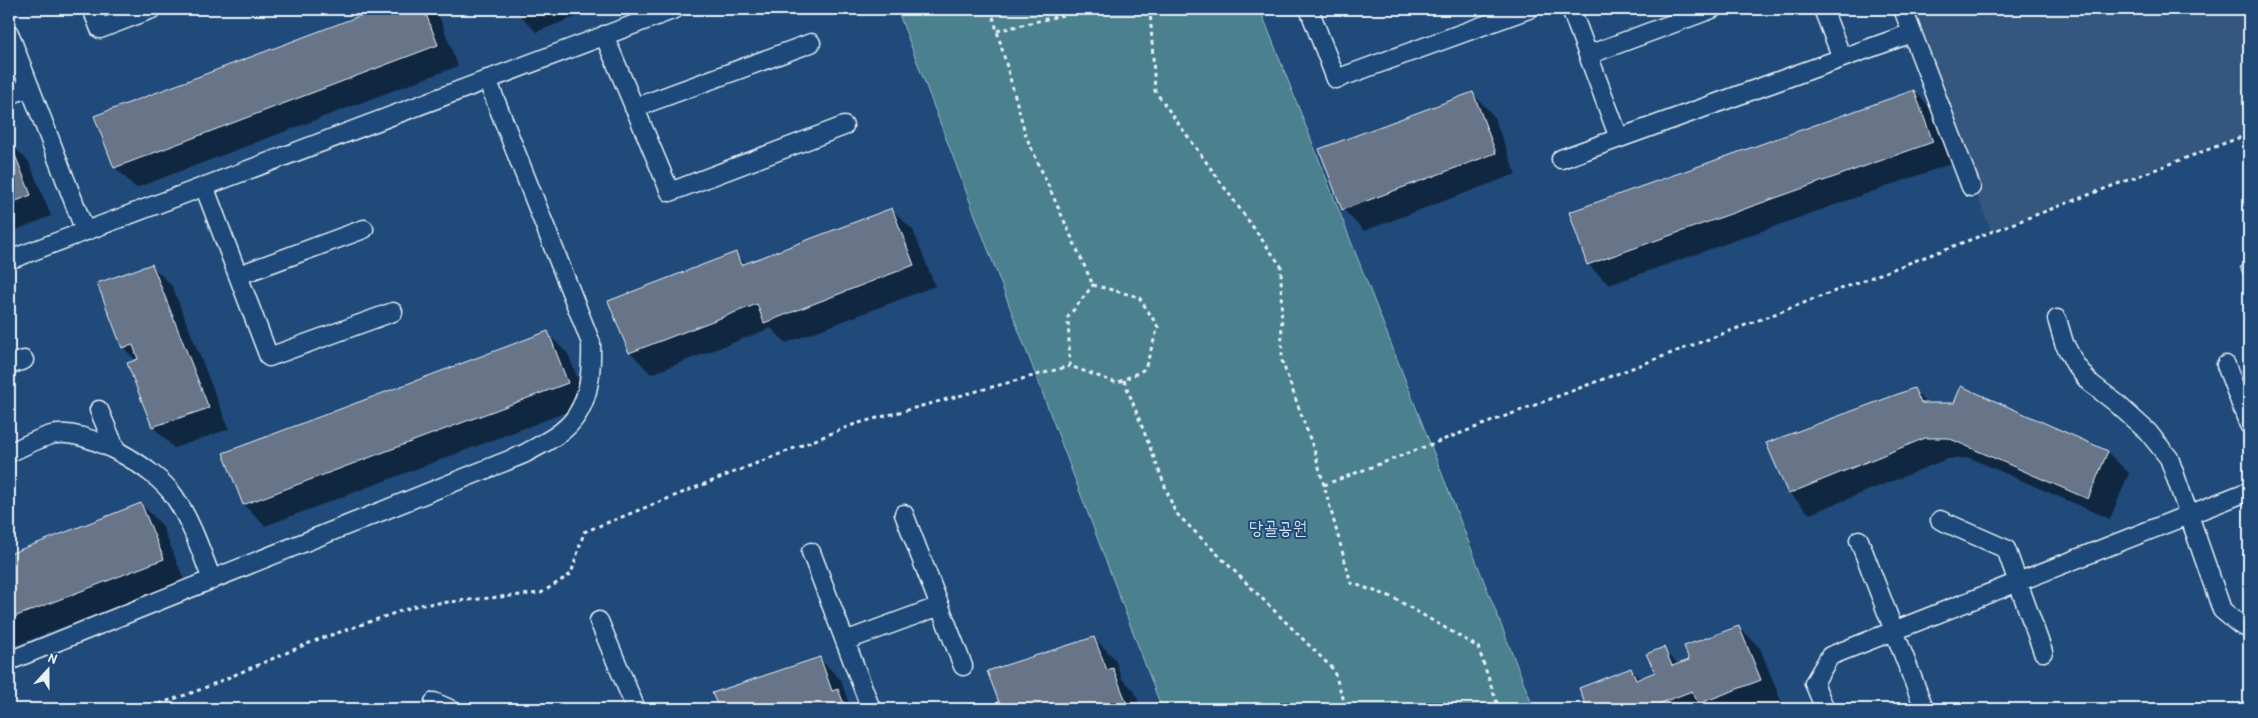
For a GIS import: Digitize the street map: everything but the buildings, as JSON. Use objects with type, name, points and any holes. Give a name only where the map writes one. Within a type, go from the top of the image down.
[{"type":"lane","points":[[92,9],[100,30],[152,9]]},
{"type":"lane","points":[[9,260],[675,9]]},
{"type":"lane","points":[[1309,9],[1336,79],[1529,9]]},
{"type":"lane","points":[[1571,9],[1619,138]]},
{"type":"lane","points":[[1588,55],[1712,9]]},
{"type":"lane","points":[[1823,9],[1842,58]]},
{"type":"lane","points":[[1902,9],[1971,186]]},
{"type":"lane","points":[[9,33],[85,231]]},
{"type":"lane","points":[[1561,159],[1912,33]]},
{"type":"lane","points":[[604,35],[670,192],[844,126]]},
{"type":"lane","points":[[634,108],[811,43]]},
{"type":"lane","points":[[9,661],[524,454],[562,432],[581,411],[592,376],[591,343],[487,80]]},
{"type":"lane","points":[[9,96],[30,87]]},
{"type":"lane","points":[[204,186],[269,357],[393,312]]},
{"type":"lane","points":[[239,275],[364,230]]},
{"type":"lane","points":[[2057,319],[2064,343],[2075,364],[2089,382],[2115,402],[2148,432],[2169,458],[2222,610],[2249,629]]},
{"type":"lane","points":[[2226,365],[2249,425]]},
{"type":"lane","points":[[99,410],[116,450]]},
{"type":"lane","points":[[9,453],[52,434],[70,435],[94,441],[116,450],[156,478],[173,494],[194,534],[212,580]]},
{"type":"lane","points":[[1825,709],[1814,683],[1830,656],[2249,491]]},
{"type":"lane","points":[[904,514],[963,666]]},
{"type":"lane","points":[[1940,520],[2006,549],[2043,652]]},
{"type":"lane","points":[[1859,540],[1922,703]]},
{"type":"lane","points":[[811,552],[870,709]]},
{"type":"lane","points":[[845,641],[940,606]]},
{"type":"lane","points":[[599,620],[636,709]]},
{"type":"path","points":[[991,9],[1026,136],[1093,285]]},
{"type":"path","points":[[997,31],[1088,9]]},
{"type":"path","points":[[1150,9],[1155,91],[1281,266],[1282,361],[1324,485],[1351,583],[1392,597],[1478,647],[1499,709]]},
{"type":"path","points":[[1324,485],[2249,134]]},
{"type":"path","points":[[1070,366],[1068,317],[1093,285]]},
{"type":"path","points":[[144,709],[197,691],[314,641],[418,605],[541,593],[571,574],[584,532],[855,424],[1070,366],[1118,383],[1145,369],[1158,327],[1139,297],[1093,285]]},
{"type":"path","points":[[1124,380],[1175,512],[1333,669],[1347,709]]},
{"type":"shaded area","points":[[1904,9],[2249,9],[2249,133],[1991,231]]},
{"type":"green space","name":"당골공원","points":[[897,9],[1260,9],[1534,709],[1162,709]]}]
